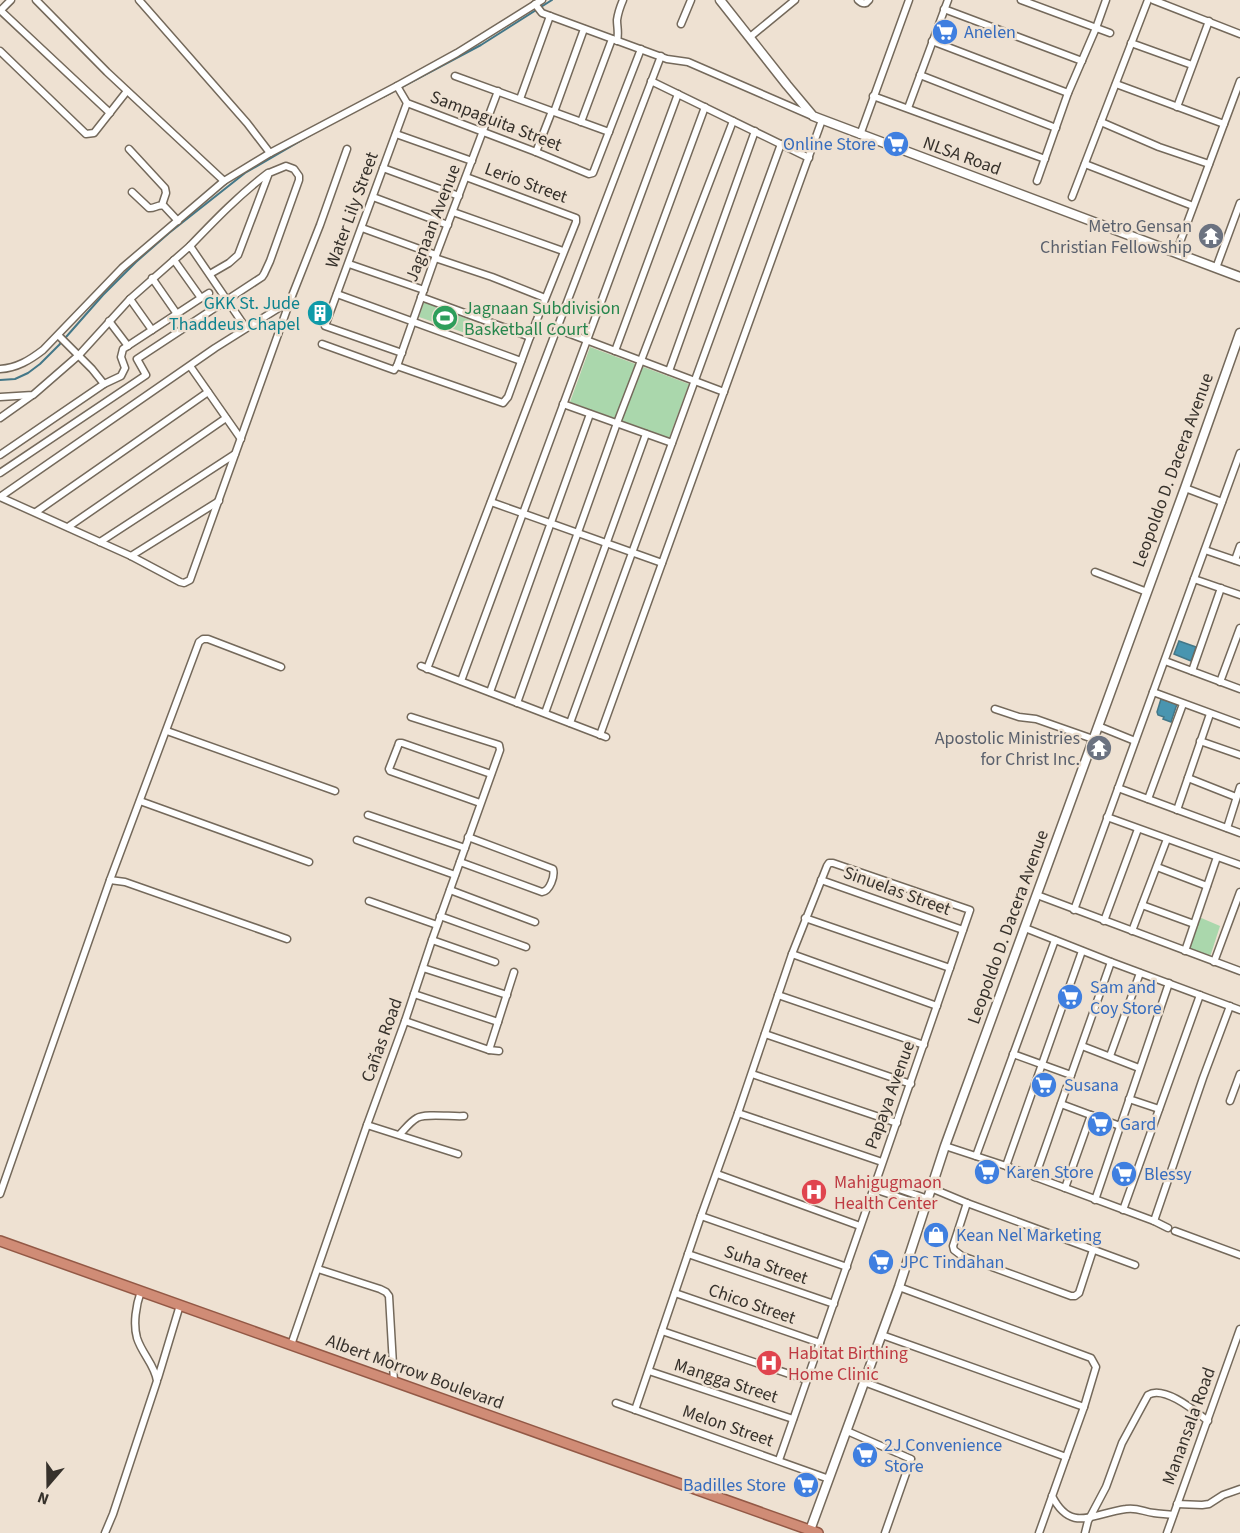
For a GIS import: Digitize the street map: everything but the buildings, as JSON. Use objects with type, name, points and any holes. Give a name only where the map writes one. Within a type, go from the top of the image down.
[{"type":"highway","name":"Albert Morrow Boulevard","points":[[0,1241],[812,1532]]},
{"type":"main road","name":"NLSA Road","points":[[720,0],[813,116],[1240,277]]},
{"type":"main road","name":"Leopoldo D. Dacera Avenue","points":[[812,1532],[899,1287],[945,1146],[1240,333]]},
{"type":"street","points":[[11,0],[0,10],[110,113]]},
{"type":"street","points":[[36,0],[127,91],[224,181]]},
{"type":"street","points":[[139,0],[247,123],[270,153]]},
{"type":"street","points":[[0,369],[28,361],[43,351],[122,268],[224,181],[270,153],[538,8],[542,0]]},
{"type":"street","points":[[581,122],[619,34],[618,12],[623,0]]},
{"type":"street","points":[[681,24],[691,0]]},
{"type":"street","points":[[750,37],[795,0]]},
{"type":"street","points":[[858,0],[864,4],[868,0]]},
{"type":"street","points":[[860,135],[909,0]]},
{"type":"street","points":[[908,108],[948,0]]},
{"type":"street","points":[[1021,0],[1110,33]]},
{"type":"street","points":[[1037,181],[1068,93],[1106,0]]},
{"type":"street","points":[[1072,197],[1148,0]]},
{"type":"street","points":[[1153,0],[1240,34]]},
{"type":"street","points":[[538,8],[550,16],[584,29],[672,60],[693,63],[813,116]]},
{"type":"street","points":[[944,9],[1082,61]]},
{"type":"street","points":[[520,99],[550,16]]},
{"type":"street","points":[[1177,107],[1209,21]]},
{"type":"street","points":[[536,152],[584,29]]},
{"type":"street","points":[[932,41],[1068,93]]},
{"type":"street","points":[[1131,43],[1192,65]]},
{"type":"street","points":[[455,76],[609,132],[641,49]]},
{"type":"street","points":[[0,51],[86,134],[94,133],[127,91]]},
{"type":"street","points":[[661,56],[491,502],[424,668],[603,736],[662,563],[822,120]]},
{"type":"street","points":[[920,75],[1056,128]]},
{"type":"street","points":[[651,81],[809,158]]},
{"type":"street","points":[[1176,253],[1240,82]]},
{"type":"street","points":[[1116,84],[1224,124]]},
{"type":"street","name":"Sampaguita Street","points":[[397,86],[407,103],[589,174],[593,173],[609,132]]},
{"type":"street","name":"Jagnaan Avenue","points":[[397,366],[498,91]]},
{"type":"street","points":[[461,681],[678,94]]},
{"type":"street","points":[[873,96],[1045,159]]},
{"type":"street","name":"Water Lily Street","points":[[402,353],[325,326],[407,103]]},
{"type":"street","points":[[615,351],[705,107]]},
{"type":"street","points":[[518,703],[617,423],[733,121]]},
{"type":"street","points":[[1101,123],[1159,147],[1209,164]]},
{"type":"street","points":[[669,371],[755,131]]},
{"type":"street","points":[[396,134],[472,161]]},
{"type":"street","points":[[570,723],[781,144]]},
{"type":"street","points":[[129,149],[165,188],[166,193],[162,205]]},
{"type":"street","points":[[0,497],[131,556],[180,582],[188,582],[192,577],[290,301],[347,149]]},
{"type":"street","points":[[1085,164],[1194,206]]},
{"type":"street","points":[[0,418],[33,395],[79,355],[130,299],[190,246],[244,192],[269,173],[286,166],[294,169],[299,178],[264,274],[137,359],[146,375],[0,473]]},
{"type":"street","points":[[383,168],[459,196]]},
{"type":"street","points":[[210,274],[238,255],[269,173]]},
{"type":"street","name":"Lerio Street","points":[[466,177],[576,218],[564,251]]},
{"type":"street","points":[[132,192],[149,208],[162,205]]},
{"type":"street","points":[[373,197],[448,225]]},
{"type":"street","points":[[1216,268],[1240,203]]},
{"type":"street","points":[[162,205],[178,221]]},
{"type":"street","points":[[322,344],[394,370],[397,366],[501,404],[508,397],[564,251],[453,212]]},
{"type":"street","points":[[362,228],[545,298]]},
{"type":"street","points":[[190,246],[246,328]]},
{"type":"street","points":[[174,260],[201,298]]},
{"type":"street","points":[[349,264],[424,290]]},
{"type":"street","points":[[152,278],[177,314]]},
{"type":"street","points":[[0,455],[104,384],[119,377],[124,373],[125,368],[120,355],[123,350],[209,293]]},
{"type":"street","points":[[337,294],[521,361]]},
{"type":"street","points":[[421,297],[530,337]]},
{"type":"street","points":[[130,299],[152,330]]},
{"type":"street","points":[[0,497],[246,328],[290,301]]},
{"type":"street","points":[[109,321],[128,346]]},
{"type":"street","points":[[557,329],[724,392]]},
{"type":"street","points":[[59,336],[104,384]]},
{"type":"street","points":[[190,366],[241,439]]},
{"type":"street","points":[[36,512],[208,392]]},
{"type":"street","points":[[3,397],[33,395]]},
{"type":"street","points":[[3,397],[12,410]]},
{"type":"street","points":[[563,404],[672,443]]},
{"type":"street","points":[[490,692],[590,414]]},
{"type":"street","points":[[68,527],[226,418]]},
{"type":"street","points":[[545,714],[646,434]]},
{"type":"street","points":[[1074,910],[1240,453]]},
{"type":"street","points":[[100,542],[236,454]]},
{"type":"street","points":[[1185,488],[1222,502]]},
{"type":"street","points":[[131,556],[219,501]]},
{"type":"street","points":[[491,502],[662,563]]},
{"type":"street","points":[[1205,550],[1238,561],[1240,546]]},
{"type":"street","points":[[1095,572],[1147,592]]},
{"type":"street","points":[[1194,579],[1240,595]]},
{"type":"street","points":[[1192,671],[1221,588]]},
{"type":"street","points":[[1220,682],[1240,628]]},
{"type":"street","points":[[0,1194],[110,880],[199,642],[208,639],[281,667]]},
{"type":"street","points":[[1165,661],[1240,689]]},
{"type":"street","points":[[1153,692],[1240,724]]},
{"type":"street","points":[[1148,799],[1183,704]]},
{"type":"street","points":[[995,709],[1019,717],[1036,719],[1094,739]]},
{"type":"street","points":[[1177,810],[1210,714]]},
{"type":"street","name":"Cañas Road","points":[[291,1345],[500,750],[496,744],[411,717]]},
{"type":"street","points":[[1098,726],[1135,741]]},
{"type":"street","points":[[167,731],[335,791]]},
{"type":"street","points":[[1200,741],[1240,755]]},
{"type":"street","points":[[480,803],[389,769],[399,743],[402,743],[491,774]]},
{"type":"street","points":[[1188,778],[1236,797]]},
{"type":"street","points":[[1227,828],[1240,787]]},
{"type":"street","points":[[1118,788],[1240,833]]},
{"type":"street","points":[[140,801],[309,862]]},
{"type":"street","points":[[368,815],[465,848]]},
{"type":"street","points":[[1107,818],[1240,865]]},
{"type":"street","points":[[1104,921],[1138,829]]},
{"type":"street","points":[[460,862],[542,892],[548,889],[554,873],[553,869],[468,837]]},
{"type":"street","points":[[1132,932],[1167,839]]},
{"type":"street","points":[[357,840],[455,875]]},
{"type":"street","points":[[1185,951],[1217,857]]},
{"type":"street","name":"Papaya Avenue","points":[[779,1460],[970,910],[834,863],[826,866],[821,880]]},
{"type":"street","points":[[1157,867],[1207,885]]},
{"type":"street","points":[[110,880],[125,882],[287,939]]},
{"type":"street","points":[[635,1410],[792,954],[821,880]]},
{"type":"street","name":"Sinuelas Street","points":[[821,880],[963,930]]},
{"type":"street","points":[[450,891],[535,922]]},
{"type":"street","points":[[1214,962],[1240,892]]},
{"type":"street","points":[[1037,895],[1240,971]]},
{"type":"street","points":[[369,901],[437,925]]},
{"type":"street","points":[[1142,905],[1194,924]]},
{"type":"street","points":[[440,916],[526,947]]},
{"type":"street","points":[[805,918],[950,968]]},
{"type":"street","points":[[1025,928],[1240,1010]]},
{"type":"street","points":[[432,940],[495,962]]},
{"type":"street","points":[[976,1156],[1055,940]]},
{"type":"street","points":[[1006,1166],[1082,951]]},
{"type":"street","points":[[792,954],[937,1006]]},
{"type":"street","points":[[1035,1177],[1111,962]]},
{"type":"street","points":[[423,968],[507,995]]},
{"type":"street","points":[[489,1050],[514,972]]},
{"type":"street","points":[[1110,1056],[1140,973]]},
{"type":"street","points":[[1095,1200],[1169,983]]},
{"type":"street","points":[[414,994],[498,1022]]},
{"type":"street","points":[[778,995],[924,1045]]},
{"type":"street","points":[[1123,1210],[1200,995]]},
{"type":"street","points":[[1154,1221],[1230,1006]]},
{"type":"street","points":[[405,1021],[499,1052]]},
{"type":"street","points":[[765,1034],[911,1084]]},
{"type":"street","points":[[1082,1046],[1139,1068]]},
{"type":"street","points":[[1014,1054],[1071,1075]]},
{"type":"street","points":[[752,1074],[897,1123]]},
{"type":"street","points":[[1230,1101],[1240,1074]]},
{"type":"street","points":[[1129,1098],[1159,1109]]},
{"type":"street","points":[[1061,1104],[1120,1126]]},
{"type":"street","points":[[738,1113],[882,1162]]},
{"type":"street","points":[[1065,1188],[1091,1115]]},
{"type":"street","points":[[400,1134],[421,1116],[464,1116]]},
{"type":"street","points":[[367,1125],[458,1154]]},
{"type":"street","points":[[945,1146],[1154,1221],[1171,1230],[1240,1256]]},
{"type":"street","points":[[717,1174],[860,1226]]},
{"type":"street","points":[[876,1181],[926,1203]]},
{"type":"street","points":[[931,1188],[1135,1265]]},
{"type":"street","points":[[874,1189],[926,1203]]},
{"type":"street","points":[[967,1203],[954,1241],[954,1250],[957,1254],[1071,1296],[1079,1293],[1093,1250]]},
{"type":"street","points":[[701,1216],[847,1267]]},
{"type":"street","name":"Suha Street","points":[[688,1254],[834,1304]]},
{"type":"street","points":[[318,1269],[388,1293],[394,1382]]},
{"type":"street","points":[[899,1287],[1091,1358],[1096,1367],[1039,1533]]},
{"type":"street","points":[[141,1292],[135,1307],[137,1337],[156,1373],[157,1381]]},
{"type":"street","name":"Chico Street","points":[[675,1293],[820,1342]]},
{"type":"street","points":[[105,1533],[157,1381],[180,1305]]},
{"type":"street","name":"Manansala Road","points":[[1167,1533],[1240,1329]]},
{"type":"street","points":[[662,1331],[807,1380]]},
{"type":"street","points":[[882,1335],[1084,1407]]},
{"type":"street","name":"Mangga Street","points":[[649,1371],[794,1419]]},
{"type":"street","points":[[864,1383],[1066,1456]]},
{"type":"street","points":[[1085,1533],[1088,1521],[1106,1487],[1122,1443],[1148,1395],[1157,1392],[1171,1397],[1208,1421]]},
{"type":"street","name":"Melon Street","points":[[616,1403],[830,1479]]},
{"type":"street","points":[[847,1431],[911,1459],[885,1533]]},
{"type":"street","points":[[1177,1504],[1209,1504],[1223,1495],[1240,1489]]},
{"type":"street","points":[[1052,1496],[1058,1511],[1069,1520],[1077,1522],[1135,1508],[1173,1515]]},
{"type":"green space","name":"Jagnaan Subdivision Basketball Court","points":[[424,302],[470,320],[465,333],[419,317]]},
{"type":"green space","points":[[590,347],[689,384],[669,438],[570,402]]},
{"type":"green space","points":[[1199,917],[1220,926],[1210,957],[1187,949]]},
{"type":"water","points":[[1179,641],[1196,647],[1191,661],[1174,654]]},
{"type":"water","points":[[1161,699],[1177,704],[1171,722],[1158,715]]},
{"type":"waterway","points":[[383,97],[481,45],[552,0]]},
{"type":"waterway","points":[[0,380],[15,379],[40,364],[103,295],[169,233],[245,173],[314,133]]},
{"type":"place","name":"Anelen","points":[[945,32]]},
{"type":"place","name":"Online Store","points":[[896,144]]},
{"type":"place","name":"Metro Gensan Christian Fellowship","points":[[1211,236]]},
{"type":"place","name":"GKK St. Jude Thaddeus Chapel","points":[[320,313]]},
{"type":"place","name":"Jagnaan Subdivision Basketball Court","points":[[445,318]]},
{"type":"place","name":"Apostolic Ministries for Christ Inc.","points":[[1099,748]]},
{"type":"place","name":"Sam and Coy Store","points":[[1070,997]]},
{"type":"place","name":"Susana","points":[[1044,1085]]},
{"type":"place","name":"Gard","points":[[1100,1124]]},
{"type":"place","name":"Karen Store","points":[[987,1172]]},
{"type":"place","name":"Blessy","points":[[1124,1174]]},
{"type":"place","name":"Mahigugmaon Health Center","points":[[814,1192]]},
{"type":"place","name":"Kean Nel Marketing","points":[[936,1235]]},
{"type":"place","name":"JPC Tindahan","points":[[881,1262]]},
{"type":"place","name":"Habitat Birthing Home Clinic","points":[[769,1363]]},
{"type":"place","name":"2J Convenience Store","points":[[865,1455]]},
{"type":"place","name":"Badilles Store","points":[[806,1485]]}]
